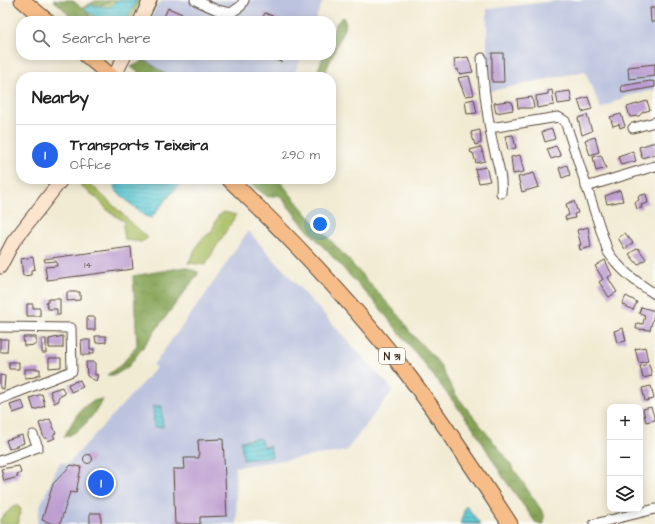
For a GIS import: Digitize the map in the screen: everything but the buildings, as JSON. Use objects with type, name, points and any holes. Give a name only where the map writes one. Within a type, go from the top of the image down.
[{"type":"main road","points":[[22,0],[41,16]]},
{"type":"main road","points":[[142,16],[150,0]]},
{"type":"main road","points":[[92,60],[106,72]]},
{"type":"main road","points":[[114,72],[122,60]]},
{"type":"main road","points":[[0,268],[13,242],[58,184]]},
{"type":"main road","name":"N 31","points":[[234,184],[313,264],[410,378],[457,443],[510,524]]},
{"type":"street","points":[[195,0],[231,14],[242,6],[244,0]]},
{"type":"street","points":[[482,58],[483,88],[490,128],[502,180],[501,193]]},
{"type":"street","points":[[490,128],[558,117],[565,120],[600,230],[612,257],[628,275],[655,294]]},
{"type":"street","points":[[633,128],[655,122]]},
{"type":"street","points":[[586,187],[655,166]]},
{"type":"street","points":[[0,327],[71,328],[72,371],[0,399]]},
{"type":"street","points":[[0,461],[38,447],[33,435]]},
{"type":"street","points":[[594,524],[655,509]]},
{"type":"shaded area","points":[[165,0],[323,0],[317,16],[152,16],[157,5]]},
{"type":"shaded area","points":[[564,0],[655,0],[655,90],[626,96],[601,109],[585,71],[491,91],[487,49],[487,9]]},
{"type":"shaded area","points":[[140,60],[300,60],[295,72],[156,72]]},
{"type":"shaded area","points":[[248,231],[393,390],[346,451],[235,467],[237,524],[37,524],[40,506],[60,462],[68,464],[156,368],[153,365],[203,298]]},
{"type":"green space","points":[[53,0],[72,0],[82,8],[95,1],[113,0],[86,11],[90,16],[70,16]]},
{"type":"green space","points":[[113,0],[141,0],[133,16],[90,16],[86,11]]},
{"type":"green space","points":[[343,17],[346,24],[336,47],[336,25]]},
{"type":"green space","points":[[145,60],[163,72],[138,72],[131,67]]},
{"type":"green space","points":[[322,60],[330,60],[325,72],[317,72]]},
{"type":"green space","points":[[80,184],[90,184],[148,238],[141,242],[125,240],[123,226],[125,222],[108,211],[98,199]]},
{"type":"green space","points":[[251,184],[282,184],[305,212],[402,319],[410,332],[438,362],[456,395],[505,456],[544,514],[544,524],[536,523],[503,477],[472,426],[378,306],[304,226],[279,195],[268,197]]},
{"type":"green space","points":[[224,212],[236,215],[205,265],[188,263],[200,241],[212,231],[218,216]]},
{"type":"green space","points":[[185,267],[198,272],[198,274],[128,367],[115,375],[107,375],[122,364],[137,345],[133,276]]},
{"type":"green space","points":[[103,399],[92,417],[82,427],[64,437],[79,412],[84,407],[89,403]]},
{"type":"green space","points":[[16,504],[21,509],[18,524],[0,524],[0,519]]},
{"type":"water","points":[[116,0],[137,0],[129,16],[94,16],[85,10],[90,5],[111,7]]},
{"type":"water","points":[[179,184],[151,218],[143,215],[115,190],[114,185]]},
{"type":"water","points":[[153,406],[162,406],[163,427],[154,427]]},
{"type":"water","points":[[260,438],[263,447],[270,446],[272,457],[243,460],[241,441]]},
{"type":"water","points":[[466,505],[480,524],[460,524]]},
{"type":"place","name":"Transports Teixeira","points":[[101,483]]}]
